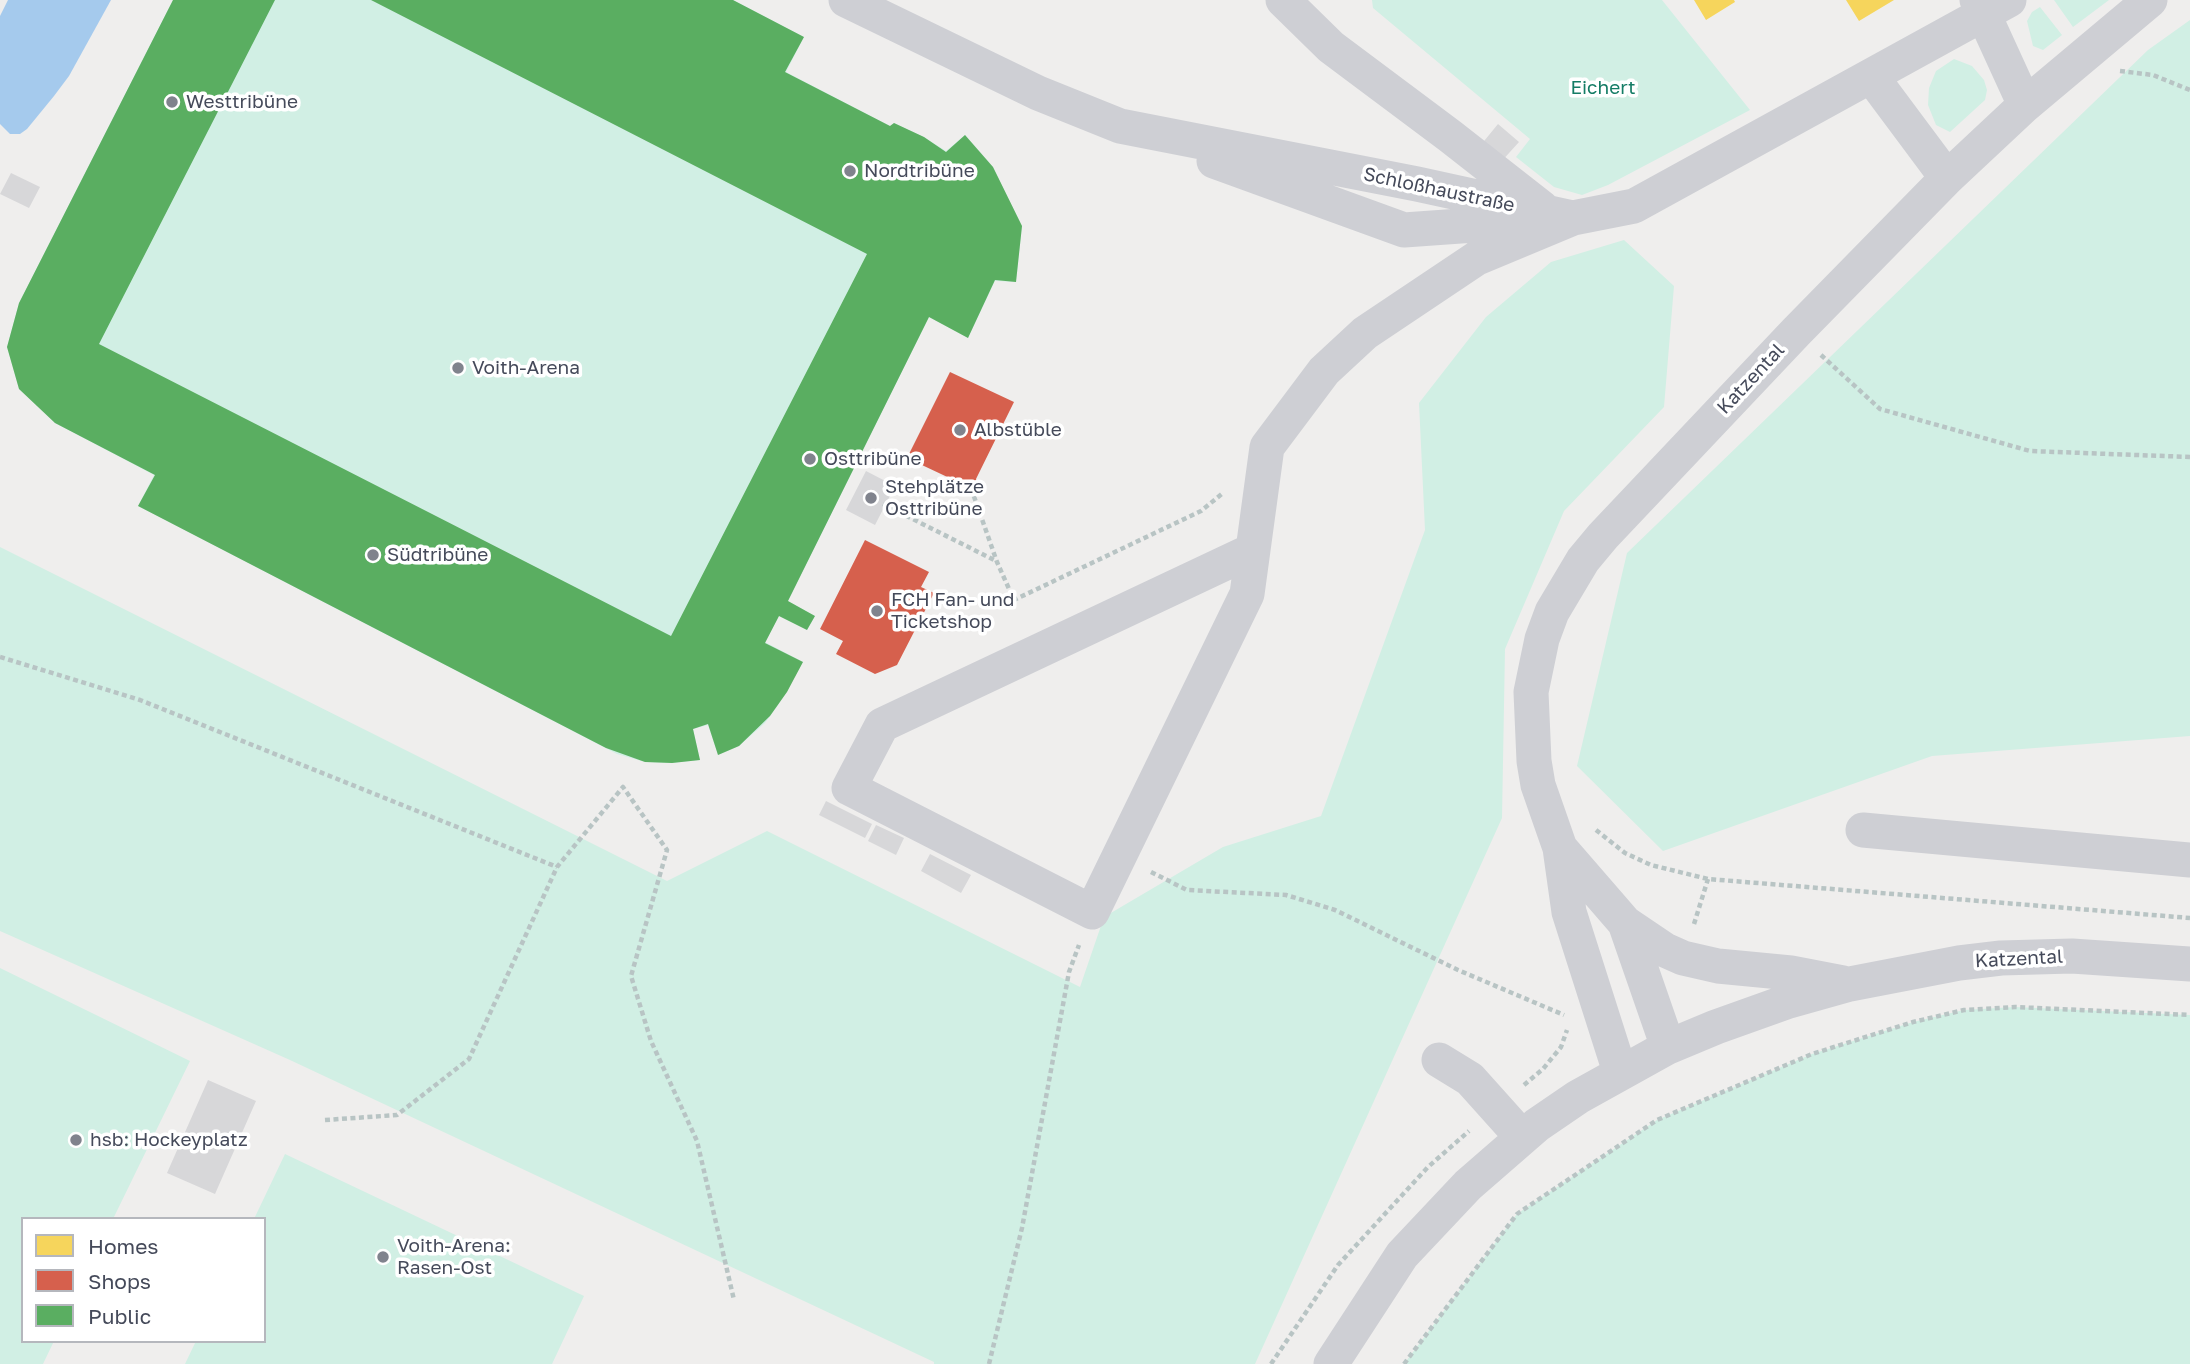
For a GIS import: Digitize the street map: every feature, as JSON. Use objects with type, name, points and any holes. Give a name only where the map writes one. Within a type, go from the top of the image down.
[{"type":"street","name":"Schloßhaustraße","points":[[846,0],[1038,93],[1126,127],[1560,215],[1634,206],[1871,76],[1990,5]]},
{"type":"street","points":[[1283,0],[1331,47],[1560,215]]},
{"type":"street","name":"Katzental","points":[[2150,0],[2025,104],[1947,178],[1796,332],[1603,536],[1568,583],[1552,612],[1542,639],[1531,692],[1531,734],[1536,773],[1560,848],[1569,912],[1620,1072],[1668,1047],[1774,1006],[1850,984],[1912,971],[2001,958],[2072,956],[2190,964]]},
{"type":"street","points":[[1990,5],[2025,104]]},
{"type":"street","points":[[1871,76],[1947,178]]},
{"type":"street","points":[[1126,127],[1404,230],[1513,222],[1560,215]]},
{"type":"street","points":[[1253,550],[881,725],[849,788],[1092,912],[1247,594],[1253,550],[1267,447],[1324,371],[1365,333],[1477,258],[1560,215]]},
{"type":"street","points":[[1863,830],[2190,860]]},
{"type":"street","name":"Katzental","points":[[1560,848],[1625,923],[1646,939],[1683,958],[1718,966],[1791,973],[1850,984]]},
{"type":"street","name":"Katzental","points":[[1625,923],[1668,1047]]},
{"type":"street","points":[[1439,1060],[1470,1079],[1522,1137]]},
{"type":"street","points":[[1331,1364],[1402,1255],[1468,1185],[1522,1137],[1578,1097],[1620,1072]]},
{"type":"path","points":[[2085,52],[2099,69],[2153,75],[2190,90]]},
{"type":"path","points":[[1811,365],[1830,345]]},
{"type":"path","points":[[1821,355],[1880,409],[2030,451],[2190,457]]},
{"type":"path","points":[[971,488],[997,562],[1014,600],[1201,511],[1226,491]]},
{"type":"path","points":[[883,505],[997,562]]},
{"type":"path","points":[[0,657],[139,700],[557,867]]},
{"type":"path","points":[[325,1120],[397,1115],[468,1059],[557,867],[623,788],[667,850],[631,976],[651,1041],[697,1141],[734,1300]]},
{"type":"path","points":[[1590,822],[1596,831],[1625,853],[1674,872],[1708,879],[2190,918]]},
{"type":"path","points":[[1119,856],[1187,890],[1286,895],[1335,910],[1458,971],[1559,1015]]},
{"type":"path","points":[[1683,958],[1708,879]]},
{"type":"path","points":[[989,1364],[1022,1228],[1069,972],[1092,912]]},
{"type":"path","points":[[1404,1364],[1517,1214],[1657,1120],[1812,1054],[1913,1022],[1964,1010],[2015,1007],[2190,1015]]},
{"type":"green space","name":"Voith-Arena","points":[[173,0],[733,0],[804,37],[786,72],[890,126],[894,123],[924,137],[946,151],[965,135],[993,167],[1022,226],[1016,282],[995,281],[968,338],[929,317],[788,601],[815,616],[807,630],[779,616],[765,642],[803,662],[765,723],[739,746],[718,755],[708,725],[693,729],[700,760],[645,762],[617,754],[138,506],[154,475],[55,423],[19,389],[7,347],[19,303]]},
{"type":"green space","name":"Eichert","points":[[1372,0],[1662,0],[1750,110],[1608,185],[1582,195],[1554,187],[1516,157],[1530,139],[1373,8]]},
{"type":"green space","points":[[2054,0],[2109,0],[2073,27]]},
{"type":"green space","points":[[2040,7],[2062,35],[2043,50],[2033,46],[2027,21],[2032,12]]},
{"type":"green space","points":[[2190,20],[2190,736],[1932,756],[1663,851],[1577,766],[1627,553],[2148,50]]},
{"type":"green space","points":[[1954,59],[1972,66],[1984,80],[1987,90],[1985,100],[1950,132],[1936,125],[1928,105],[1929,88],[1936,71]]},
{"type":"green space","points":[[1624,240],[1674,286],[1664,407],[1564,511],[1505,649],[1502,818],[1255,1364],[934,1364],[290,1060],[0,931],[0,547],[667,881],[767,831],[1080,987],[1104,917],[1223,847],[1321,816],[1425,530],[1419,403],[1486,317],[1551,262]]},
{"type":"green space","name":"hsb: Hockeyplatz","points":[[0,968],[190,1061],[114,1217],[21,1217],[21,1343],[53,1343],[43,1364],[0,1364]]},
{"type":"green space","points":[[2015,1007],[2190,1015],[2190,1364],[1404,1364],[1517,1214],[1657,1120],[1812,1054],[1913,1022],[1964,1010]]},
{"type":"green space","name":"Voith-Arena: Rasen-Ost","points":[[285,1154],[584,1296],[552,1364],[185,1364],[195,1343],[266,1343],[266,1217],[255,1217]]},
{"type":"water","points":[[8,0],[111,0],[69,76],[27,129],[20,134],[10,134],[0,124],[0,16]]},
{"type":"building: Homes","points":[[1694,0],[1734,0],[1735,2],[1706,20]]},
{"type":"building: Homes","points":[[1846,0],[1894,0],[1859,21]]},
{"type":"building: Shops","name":"Albstüble","points":[[950,372],[1014,402],[976,479],[978,485],[961,491],[958,482],[907,458]]},
{"type":"building: Shops","name":"FCH Fan- und Ticketshop","points":[[865,540],[929,572],[921,587],[934,593],[897,665],[875,674],[836,654],[843,641],[820,629]]},
{"type":"building: Public","points":[[173,0],[275,0],[99,344],[671,636],[867,254],[371,0],[733,0],[804,37],[785,72],[890,126],[894,123],[924,137],[946,152],[965,135],[993,167],[1022,226],[1016,282],[995,280],[968,338],[929,317],[788,601],[815,616],[807,630],[779,616],[765,643],[803,662],[770,716],[739,746],[718,755],[708,724],[693,729],[700,760],[645,762],[606,748],[138,506],[155,475],[55,423],[19,389],[7,347],[19,303]]},
{"type":"building: Other","points":[[1498,124],[1519,142],[1500,163],[1480,146]]},
{"type":"building: Other","points":[[11,173],[40,187],[29,208],[0,194]]},
{"type":"building: Other","name":"Stehplätze Osttribüne","points":[[866,471],[895,486],[875,525],[846,510]]},
{"type":"building: Other","points":[[826,801],[872,824],[865,838],[819,815]]},
{"type":"building: Other","points":[[876,825],[904,838],[896,855],[868,841]]},
{"type":"building: Other","points":[[930,854],[971,875],[961,893],[921,871]]},
{"type":"building: Other","points":[[208,1080],[256,1101],[215,1194],[167,1173]]},
{"type":"place","name":"Westtribüne","points":[[172,102]]},
{"type":"place","name":"Nordtribüne","points":[[850,171]]},
{"type":"place","name":"Voith-Arena","points":[[458,368]]},
{"type":"place","name":"Albstüble","points":[[960,430]]},
{"type":"place","name":"Osttribüne","points":[[810,459]]},
{"type":"place","name":"Stehplätze Osttribüne","points":[[871,498]]},
{"type":"place","name":"Südtribüne","points":[[373,555]]},
{"type":"place","name":"FCH Fan- und Ticketshop","points":[[877,611]]},
{"type":"place","name":"hsb: Hockeyplatz","points":[[76,1140]]},
{"type":"place","name":"Voith-Arena: Rasen-Ost","points":[[383,1257]]}]
